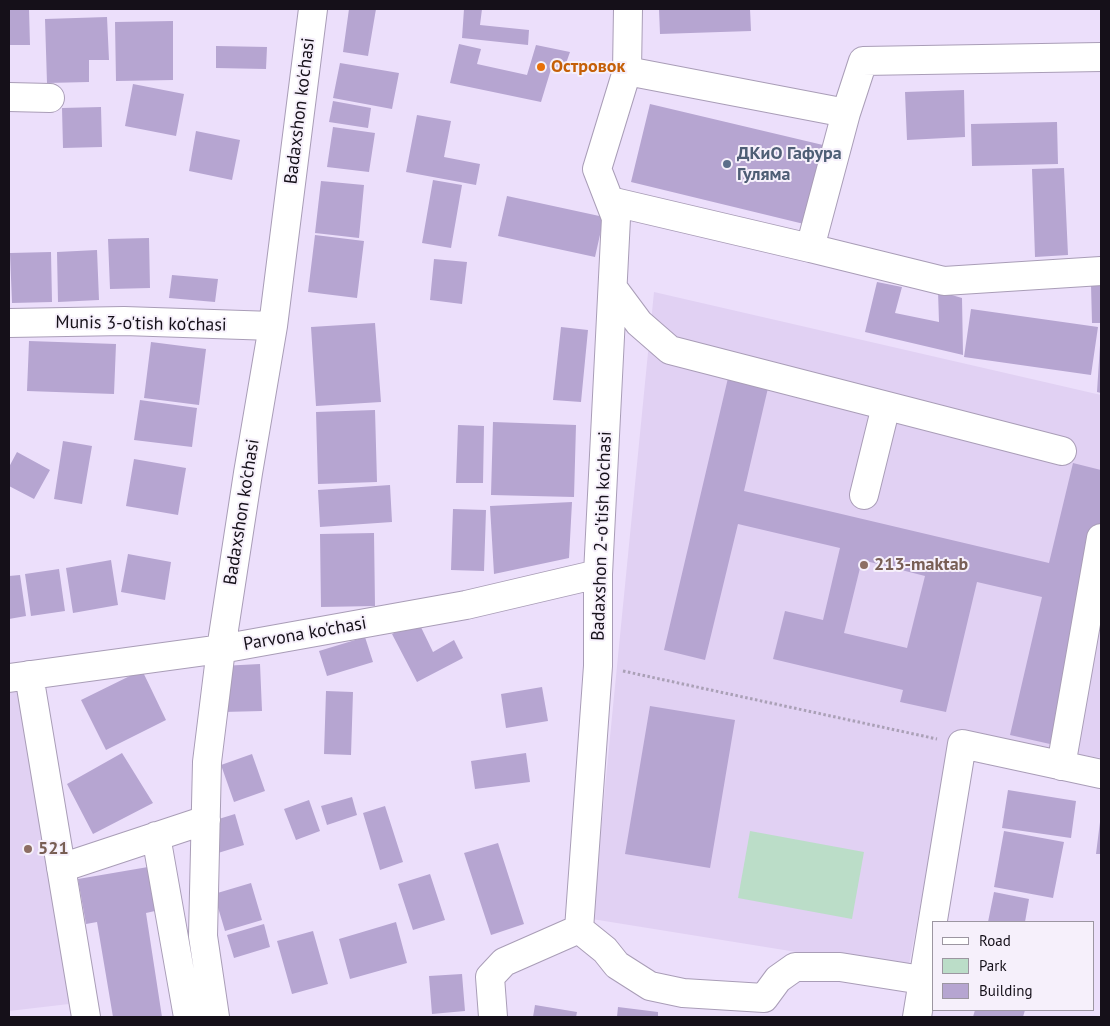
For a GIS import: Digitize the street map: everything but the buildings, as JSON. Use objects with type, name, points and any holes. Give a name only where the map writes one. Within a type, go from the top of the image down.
[{"type":"street","name":"Badaxshon ko'chasi","points":[[215,1017],[203,936],[207,762],[221,649],[273,326],[314,9]]},
{"type":"street","name":"Badaxshon 2-o'tish ko'chasi","points":[[579,929],[598,666],[598,574],[616,218],[597,169],[627,71],[628,9]]},
{"type":"street","points":[[810,248],[846,113],[863,61],[1101,58]]},
{"type":"street","points":[[627,71],[846,113]]},
{"type":"street","points":[[9,97],[50,98]]},
{"type":"street","points":[[610,201],[944,280],[1101,271]]},
{"type":"street","points":[[613,288],[639,323],[670,350],[1062,451]]},
{"type":"street","name":"Munis 3-o'tish ko'chasi","points":[[9,323],[124,321],[273,326]]},
{"type":"street","points":[[864,495],[886,406]]},
{"type":"street","points":[[1061,766],[1101,538]]},
{"type":"street","name":"Parvona ko'chasi","points":[[19,677],[221,649],[466,605],[598,574]]},
{"type":"street","points":[[19,677],[61,868],[86,1017]]},
{"type":"street","points":[[917,1017],[962,744],[1101,774]]},
{"type":"street","points":[[61,868],[206,820]]},
{"type":"street","points":[[156,836],[188,1017]]},
{"type":"street","points":[[493,1017],[490,976],[504,962],[579,929],[605,950],[617,965],[650,986],[683,993],[764,998],[778,979],[795,967],[840,967],[922,980]]},
{"type":"path","points":[[598,666],[962,744]]},
{"type":"shaded area","name":"213-maktab","points":[[654,292],[1101,395],[1101,758],[953,735],[908,970],[592,919]]},
{"type":"shaded area","name":"521","points":[[23,690],[69,1004],[9,1011],[9,693]]},
{"type":"green space","points":[[750,831],[864,852],[852,919],[738,898]]},
{"type":"place","name":"Островок","points":[[541,67]]},
{"type":"place","name":"ДКиО Гафура Гуляма","points":[[727,164]]},
{"type":"place","name":"213-maktab","points":[[864,565]]},
{"type":"place","name":"521","points":[[28,849]]}]
